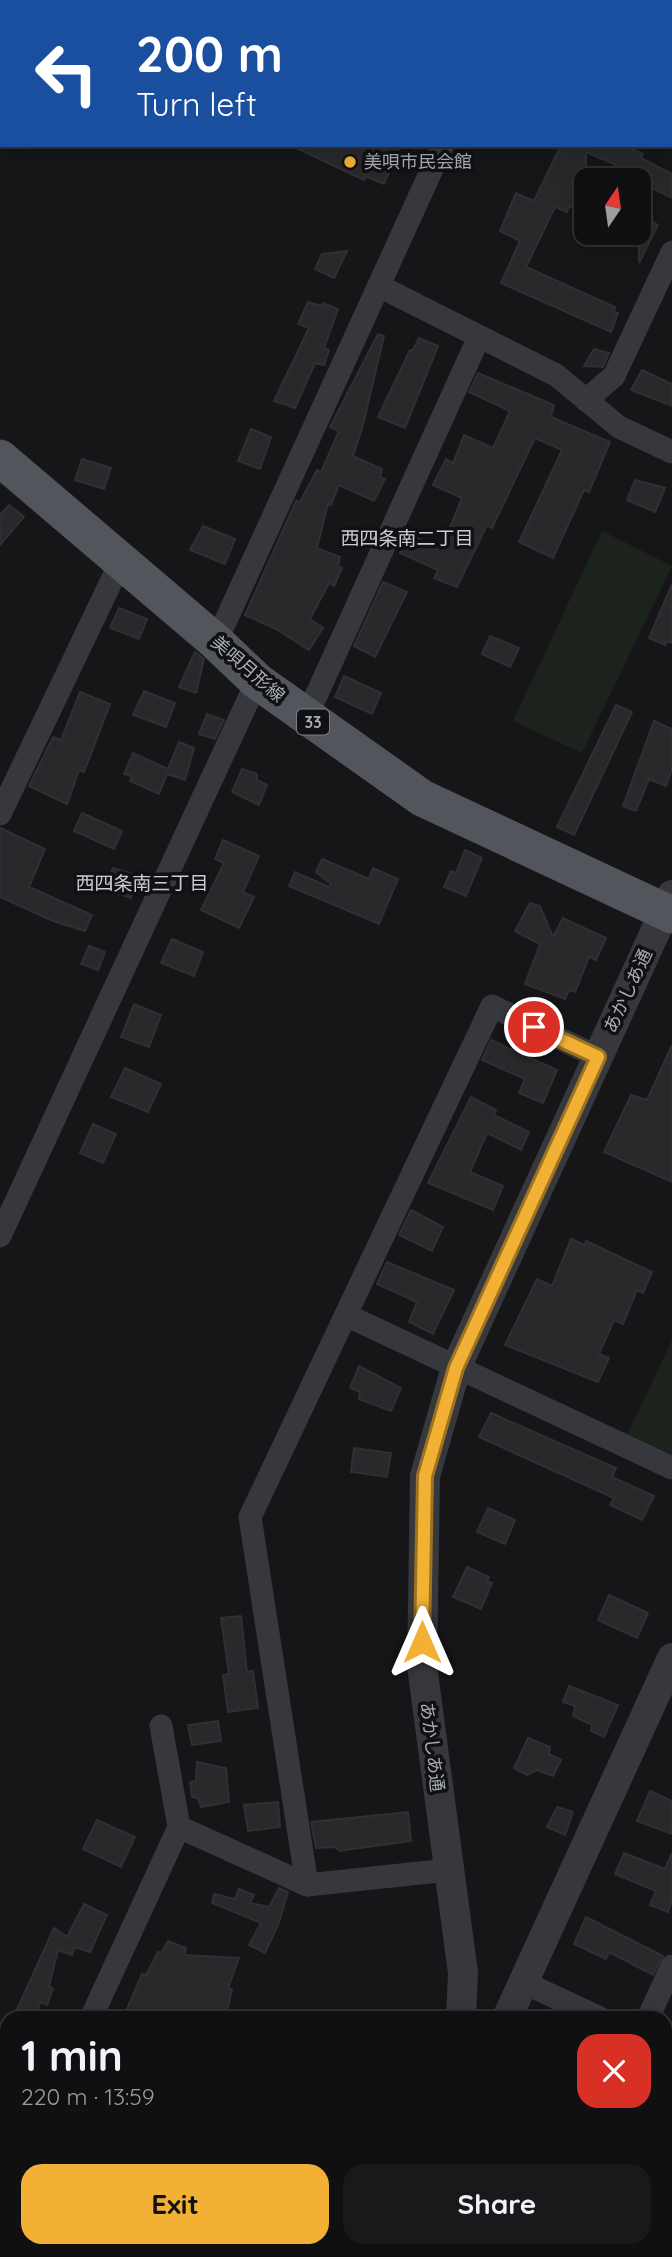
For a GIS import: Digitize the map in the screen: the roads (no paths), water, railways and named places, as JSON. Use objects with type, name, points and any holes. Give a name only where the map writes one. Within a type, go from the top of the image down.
[{"type":"main road","name":"美唄月形線","points":[[0,458],[216,642],[257,681],[422,798],[669,907]]},
{"type":"street","points":[[216,642],[442,147]]},
{"type":"street","points":[[586,400],[614,376],[672,252]]},
{"type":"street","points":[[379,286],[556,375],[619,427],[672,452]]},
{"type":"street","points":[[306,718],[479,337]]},
{"type":"street","points":[[3,801],[121,561]]},
{"type":"street","points":[[0,1236],[257,681]]},
{"type":"street","name":"あかしあ通","points":[[461,2011],[463,1973],[422,1666],[422,1525],[425,1476],[456,1368],[669,907]]},
{"type":"street","points":[[307,1885],[250,1517],[492,1006],[598,1057]]},
{"type":"street","points":[[346,1315],[672,1468]]},
{"type":"street","points":[[511,2011],[662,1703],[672,1658]]},
{"type":"street","points":[[94,2011],[179,1827],[161,1726]]},
{"type":"street","points":[[179,1827],[307,1885],[448,1870]]},
{"type":"street","points":[[651,2011],[672,1966]]},
{"type":"street","points":[[525,1983],[585,2011]]},
{"type":"place","name":"美唄市民会館","points":[[350,162]]},
{"type":"district","name":"西四条南二丁目","points":[[407,538]]},
{"type":"district","name":"西四条南三丁目","points":[[142,883]]}]
